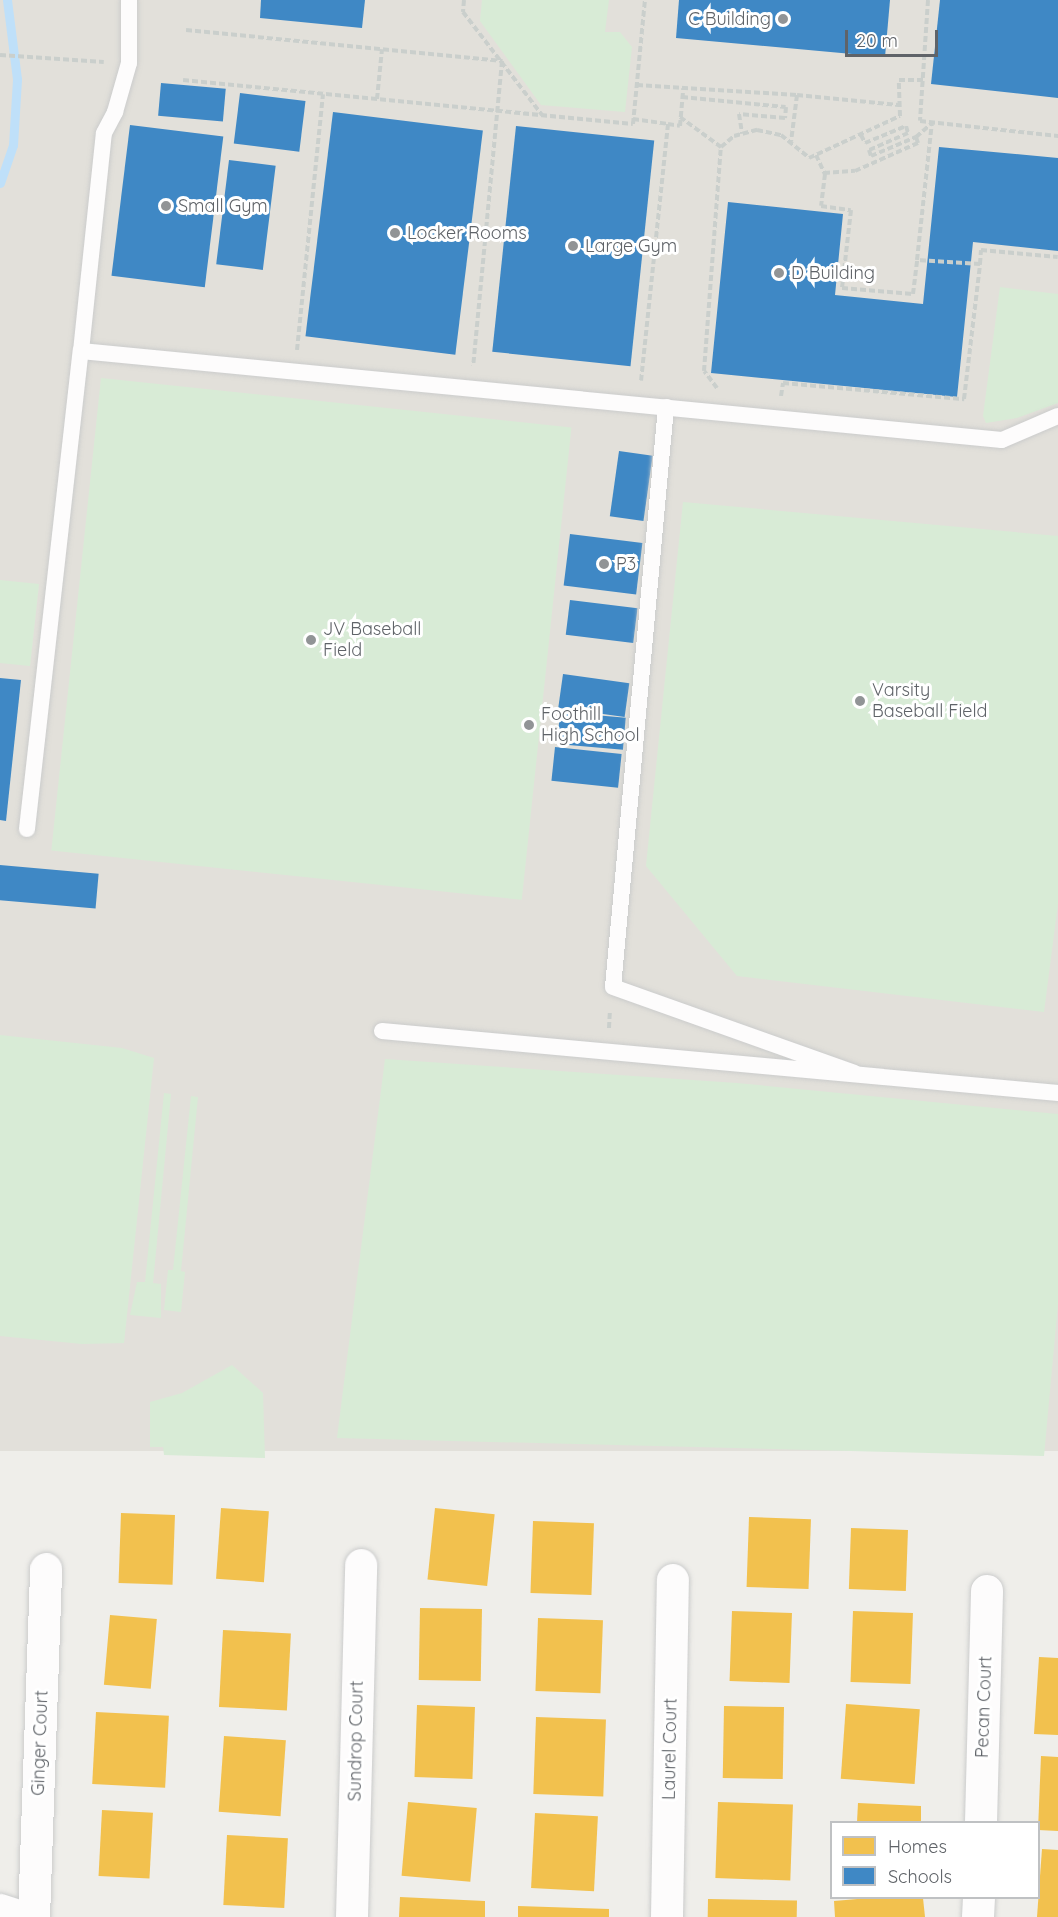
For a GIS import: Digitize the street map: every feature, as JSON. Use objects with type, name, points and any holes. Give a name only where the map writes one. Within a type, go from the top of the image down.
[{"type":"street","name":"Sundrop Court","points":[[352,1917],[361,1565]]},
{"type":"street","name":"Ginger Court","points":[[34,1917],[46,1569]]},
{"type":"street","name":"Laurel Court","points":[[667,1917],[673,1581]]},
{"type":"street","name":"Pecan Court","points":[[981,1821],[987,1591]]},
{"type":"street","points":[[978,1917],[979,1899]]},
{"type":"street","points":[[0,1910],[21,1917]]},
{"type":"lane","points":[[27,829],[104,133],[115,112],[129,63],[129,0]]},
{"type":"lane","points":[[81,351],[1002,440],[1058,416]]},
{"type":"lane","points":[[666,407],[613,987],[854,1073]]},
{"type":"lane","points":[[382,1031],[1058,1093]]},
{"type":"path","points":[[464,0],[464,12],[542,115]]},
{"type":"path","points":[[183,80],[633,124],[645,0]]},
{"type":"path","points":[[928,0],[920,121],[1058,136]]},
{"type":"path","points":[[186,30],[502,61]]},
{"type":"path","points":[[377,99],[382,49]]},
{"type":"path","points":[[0,55],[129,63]]},
{"type":"path","points":[[471,388],[500,111],[502,61]]},
{"type":"path","points":[[721,147],[742,134],[757,130],[781,135],[808,158],[900,116],[899,80],[923,80]]},
{"type":"path","points":[[637,85],[796,95],[899,105]]},
{"type":"path","points":[[633,119],[680,126],[683,88]]},
{"type":"path","points":[[295,372],[323,94]]},
{"type":"path","points":[[791,143],[796,95]]},
{"type":"path","points":[[682,97],[786,107],[785,118],[739,114],[742,134]]},
{"type":"path","points":[[680,117],[721,147]]},
{"type":"path","points":[[861,135],[866,143],[906,126],[908,133],[869,150],[871,156],[916,137],[933,123]]},
{"type":"path","points":[[816,155],[824,173],[822,206],[851,210],[842,288],[913,294],[933,123]]},
{"type":"path","points":[[639,405],[668,124]]},
{"type":"path","points":[[824,173],[855,171],[918,143],[916,137]]},
{"type":"path","points":[[721,147],[704,371],[710,382],[727,392]]},
{"type":"path","points":[[769,396],[781,398],[783,383],[964,399],[981,250],[1058,257]]},
{"type":"path","points":[[917,260],[980,264]]},
{"type":"path","points":[[606,1053],[613,987]]},
{"type":"shaded area","name":"Foothill High School","points":[[0,0],[1058,0],[1058,1451],[0,1451]]},
{"type":"green space","points":[[482,0],[609,0],[605,32],[620,32],[632,47],[625,112],[541,105],[480,21]]},
{"type":"green space","points":[[1000,287],[1058,294],[1058,403],[1017,418],[986,423],[983,416]]},
{"type":"green space","name":"JV Baseball Field","points":[[101,378],[571,427],[522,900],[51,850]]},
{"type":"green space","name":"Varsity Baseball Field","points":[[683,502],[1058,536],[1058,903],[1044,1012],[737,976],[646,866]]},
{"type":"green space","points":[[0,580],[39,584],[30,666],[0,663]]},
{"type":"green space","points":[[0,1035],[122,1048],[154,1058],[124,1343],[82,1344],[0,1336]]},
{"type":"green space","points":[[385,1059],[737,1083],[1058,1114],[1058,1303],[1044,1456],[337,1438]]},
{"type":"green space","points":[[164,1093],[171,1094],[153,1283],[161,1284],[161,1318],[130,1315],[137,1282],[145,1282]]},
{"type":"green space","points":[[191,1096],[198,1097],[181,1271],[185,1272],[181,1312],[164,1310],[168,1270],[173,1270]]},
{"type":"green space","points":[[232,1365],[263,1393],[265,1458],[164,1455],[163,1447],[150,1447],[150,1402],[182,1393]]},
{"type":"building: Homes","points":[[221,1508],[269,1511],[264,1582],[216,1579]]},
{"type":"building: Homes","points":[[435,1508],[495,1514],[487,1586],[427,1580]]},
{"type":"building: Homes","points":[[121,1513],[175,1515],[173,1585],[119,1583]]},
{"type":"building: Homes","points":[[749,1517],[811,1519],[809,1589],[747,1587]]},
{"type":"building: Homes","points":[[533,1521],[594,1523],[591,1595],[530,1593]]},
{"type":"building: Homes","points":[[851,1528],[908,1530],[906,1591],[849,1589]]},
{"type":"building: Homes","points":[[420,1608],[482,1609],[481,1681],[419,1680]]},
{"type":"building: Homes","points":[[732,1611],[792,1613],[790,1683],[730,1681]]},
{"type":"building: Homes","points":[[853,1611],[913,1613],[910,1684],[851,1682]]},
{"type":"building: Homes","points":[[110,1615],[157,1619],[151,1689],[104,1685]]},
{"type":"building: Homes","points":[[538,1618],[603,1620],[600,1693],[535,1691]]},
{"type":"building: Homes","points":[[223,1630],[291,1634],[287,1710],[219,1707]]},
{"type":"building: Homes","points":[[1039,1657],[1058,1658],[1058,1735],[1034,1734]]},
{"type":"building: Homes","points":[[846,1704],[920,1709],[915,1784],[841,1779]]},
{"type":"building: Homes","points":[[417,1705],[475,1707],[472,1779],[414,1777]]},
{"type":"building: Homes","points":[[724,1706],[784,1707],[783,1779],[723,1778]]},
{"type":"building: Homes","points":[[96,1712],[169,1716],[165,1788],[92,1784]]},
{"type":"building: Homes","points":[[536,1717],[606,1719],[603,1796],[533,1794]]},
{"type":"building: Homes","points":[[224,1736],[286,1740],[281,1816],[219,1812]]},
{"type":"building: Homes","points":[[1041,1756],[1058,1757],[1058,1831],[1040,1830]]},
{"type":"building: Homes","points":[[408,1802],[477,1808],[470,1882],[402,1876]]},
{"type":"building: Homes","points":[[718,1802],[793,1805],[790,1881],[715,1878]]},
{"type":"building: Homes","points":[[858,1803],[921,1806],[921,1821],[857,1821]]},
{"type":"building: Homes","points":[[102,1810],[153,1813],[149,1879],[99,1876]]},
{"type":"building: Homes","points":[[535,1813],[598,1816],[594,1891],[531,1888]]},
{"type":"building: Homes","points":[[227,1835],[288,1838],[284,1908],[223,1905]]},
{"type":"building: Homes","points":[[1042,1849],[1058,1850],[1058,1917],[1037,1917]]},
{"type":"building: Homes","points":[[400,1897],[485,1901],[485,1917],[399,1917]]},
{"type":"building: Homes","points":[[708,1899],[797,1901],[797,1917],[708,1917]]},
{"type":"building: Homes","points":[[923,1899],[925,1917],[835,1917],[834,1901]]},
{"type":"building: Homes","points":[[518,1906],[609,1909],[609,1917],[518,1917]]},
{"type":"building: Schools","points":[[261,0],[365,0],[362,28],[260,18]]},
{"type":"building: Schools","name":"C Building","points":[[679,0],[890,0],[885,57],[676,38]]},
{"type":"building: Schools","points":[[940,0],[1058,0],[1058,98],[931,84]]},
{"type":"building: Schools","points":[[161,83],[226,89],[223,122],[158,116]]},
{"type":"building: Schools","points":[[240,93],[306,101],[299,152],[234,144]]},
{"type":"building: Schools","name":"Locker Rooms","points":[[333,112],[483,130],[455,355],[305,336]]},
{"type":"building: Schools","name":"Small Gym","points":[[130,125],[223,136],[205,287],[111,276]]},
{"type":"building: Schools","name":"Large Gym","points":[[516,126],[654,141],[631,366],[492,352]]},
{"type":"building: Schools","name":"D Building","points":[[939,147],[1058,158],[1058,251],[973,242],[957,397],[711,373],[728,202],[843,214],[835,295],[923,304]]},
{"type":"building: Schools","points":[[229,160],[276,166],[263,270],[216,264]]},
{"type":"building: Schools","points":[[619,451],[653,456],[643,521],[610,516]]},
{"type":"building: Schools","name":"P3","points":[[570,534],[642,543],[636,595],[564,586]]},
{"type":"building: Schools","points":[[570,600],[637,608],[633,643],[566,635]]},
{"type":"building: Schools","points":[[563,674],[629,683],[625,717],[558,708]]},
{"type":"building: Schools","points":[[0,678],[21,680],[6,821],[0,820]]},
{"type":"building: Schools","points":[[560,712],[626,718],[623,750],[557,744]]},
{"type":"building: Schools","points":[[555,747],[622,754],[618,788],[551,781]]},
{"type":"building: Schools","points":[[0,865],[99,874],[96,908],[0,900]]},
{"type":"waterway","points":[[0,183],[13,145],[17,79],[7,0]]},
{"type":"place","name":"C Building","points":[[783,19]]},
{"type":"place","name":"Small Gym","points":[[166,206]]},
{"type":"place","name":"Locker Rooms","points":[[395,233]]},
{"type":"place","name":"Large Gym","points":[[573,246]]},
{"type":"place","name":"D Building","points":[[779,273]]},
{"type":"place","name":"P3","points":[[604,564]]},
{"type":"place","name":"JV Baseball Field","points":[[311,640]]},
{"type":"place","name":"Varsity Baseball Field","points":[[860,701]]},
{"type":"place","name":"Foothill High School","points":[[529,725]]}]
